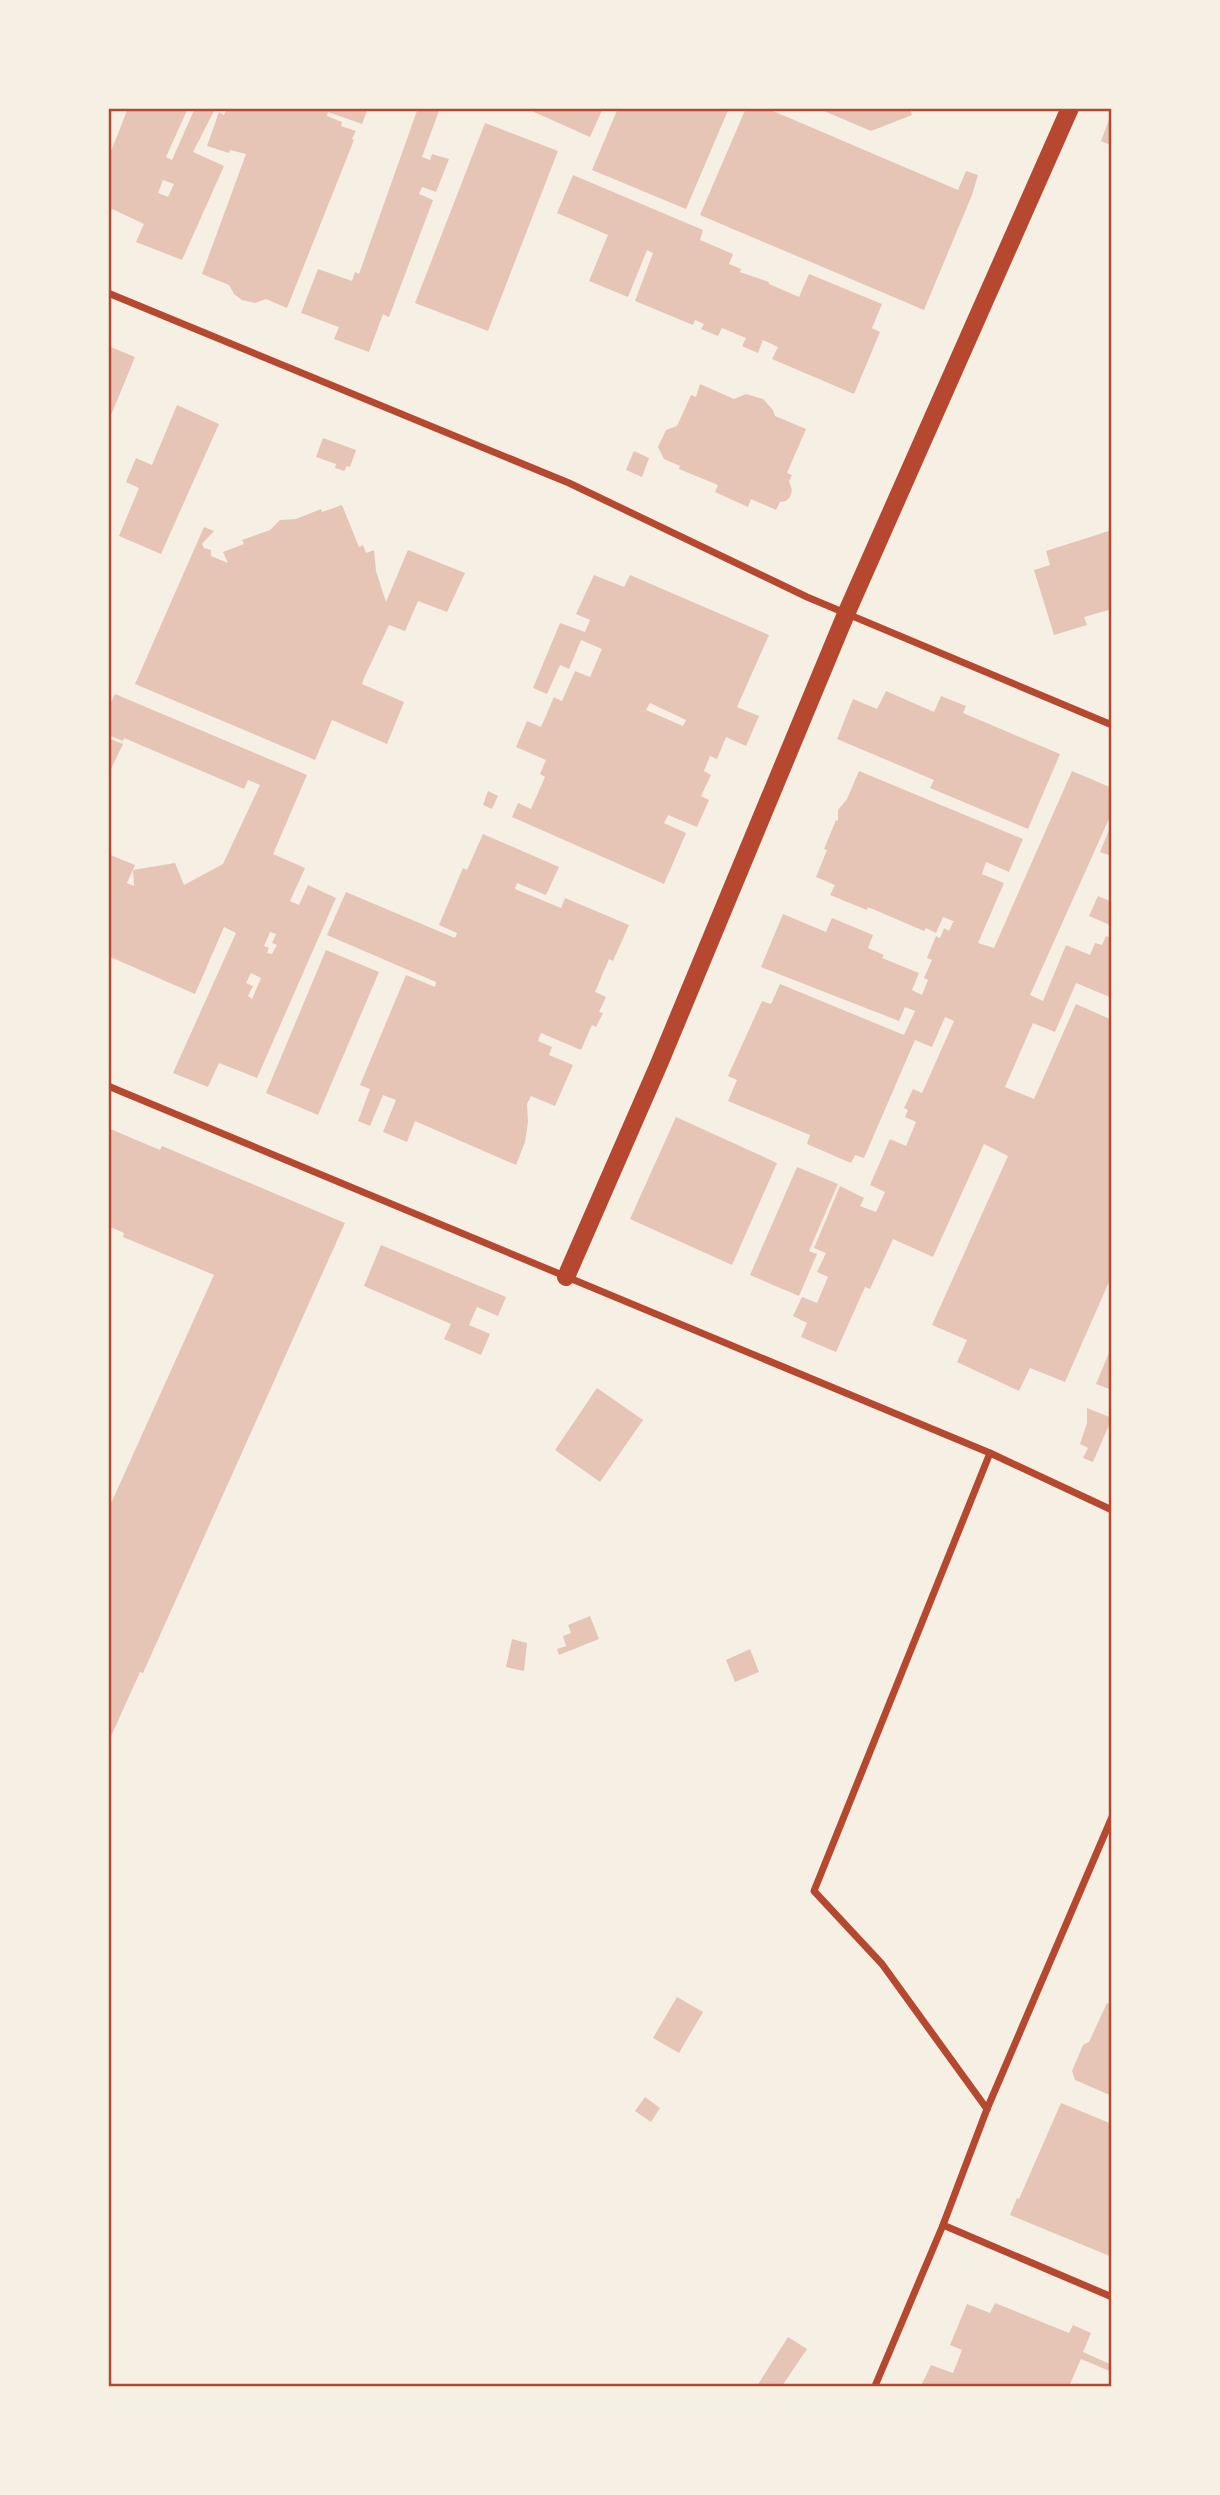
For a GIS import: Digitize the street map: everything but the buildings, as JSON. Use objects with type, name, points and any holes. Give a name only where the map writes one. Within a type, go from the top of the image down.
[{"type":"main road","points":[[566,1277],[659,1064],[846,614],[1070,108]]},
{"type":"street","points":[[108,293],[558,478],[846,614],[1111,725]]},
{"type":"street","points":[[108,1086],[990,1453],[1111,1510]]},
{"type":"street","points":[[987,2109],[881,1964],[814,1891],[990,1453]]},
{"type":"street","points":[[875,2386],[943,2225],[987,2109],[1111,1817]]},
{"type":"street","points":[[943,2225],[1111,2297]]}]
